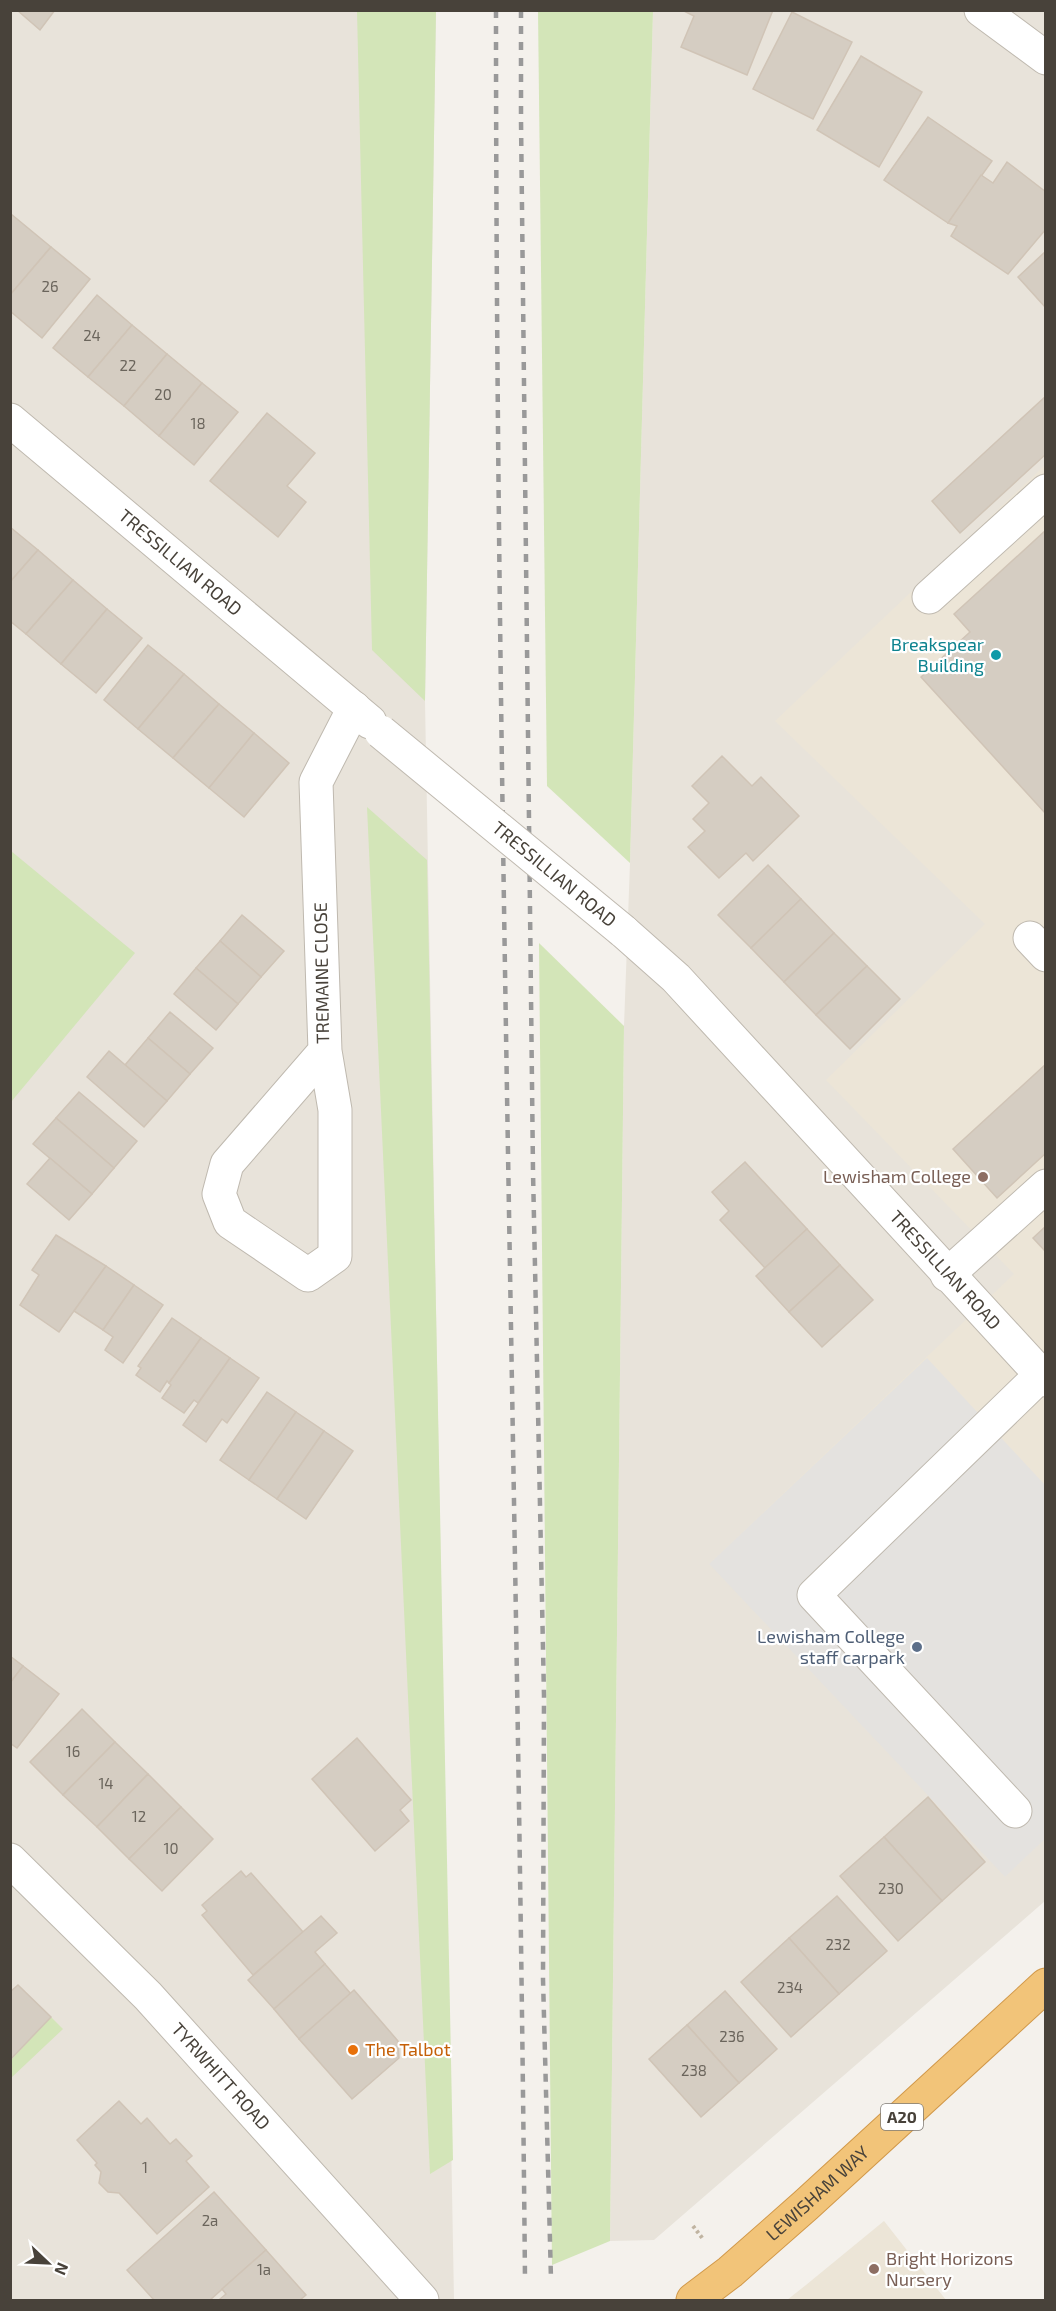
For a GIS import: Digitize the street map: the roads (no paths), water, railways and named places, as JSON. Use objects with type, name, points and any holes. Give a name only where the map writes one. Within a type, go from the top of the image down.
[{"type":"highway","name":"LEWISHAM WAY","points":[[693,2301],[790,2220],[1046,1985]]},
{"type":"street","points":[[981,10],[1046,58]]},
{"type":"street","name":"TRESSILLIAN ROAD","points":[[10,420],[381,732],[623,931],[676,978],[1043,1377]]},
{"type":"street","points":[[929,597],[1046,491]]},
{"type":"street","name":"TREMAINE CLOSE","points":[[325,1051],[227,1164],[219,1194],[230,1222],[308,1275],[335,1256],[335,1110],[325,1051],[316,782],[354,708]]},
{"type":"street","points":[[947,1275],[1046,1186]]},
{"type":"street","points":[[1015,1811],[814,1595],[1043,1377]]},
{"type":"street","name":"TYRWHITT ROAD","points":[[10,1860],[148,1996],[422,2301]]},
{"type":"railway","points":[[496,10],[503,861],[525,2279]]},
{"type":"railway","points":[[521,10],[533,1171],[544,1696],[543,1979],[551,2279]]},
{"type":"place","name":"Breakspear Building","points":[[996,655]]},
{"type":"place","name":"Lewisham College","points":[[983,1177]]},
{"type":"place","name":"Lewisham College staff carpark","points":[[917,1647]]},
{"type":"place","name":"The Talbot","points":[[353,2050]]},
{"type":"place","name":"Bright Horizons Nursery","points":[[874,2269]]}]
